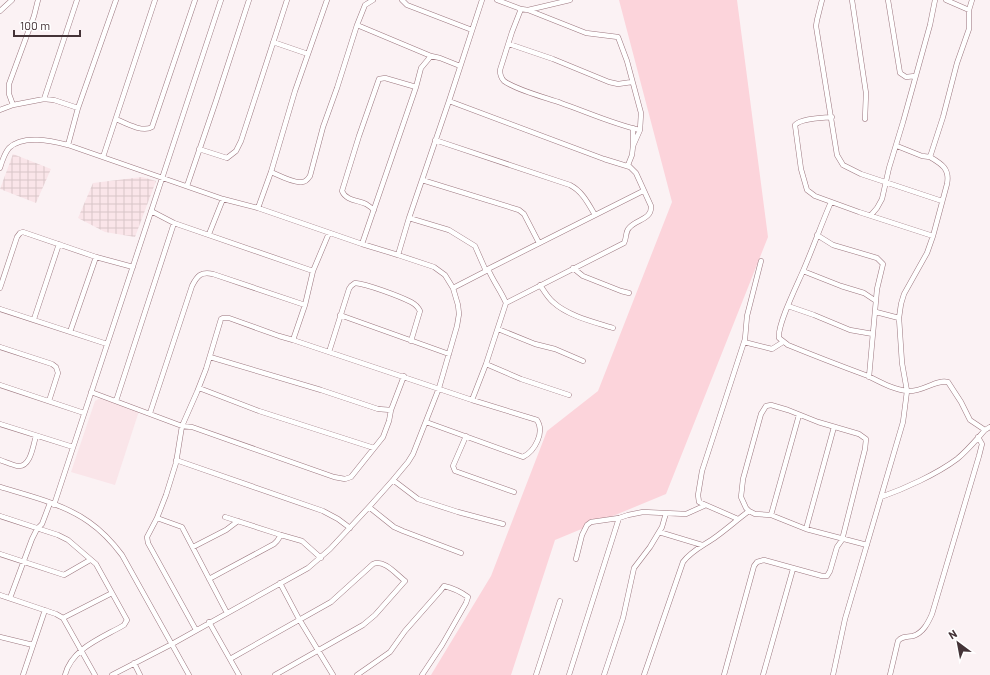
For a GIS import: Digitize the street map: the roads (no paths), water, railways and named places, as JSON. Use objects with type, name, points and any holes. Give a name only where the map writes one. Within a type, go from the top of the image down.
[{"type":"street","points":[[0,10],[12,0]]},
{"type":"street","points":[[13,106],[9,94],[9,84],[34,16],[38,0]]},
{"type":"street","points":[[44,98],[77,0]]},
{"type":"street","points":[[68,146],[78,108],[116,0]]},
{"type":"street","points":[[103,157],[155,0]]},
{"type":"street","points":[[116,120],[144,129],[150,129],[152,127],[195,0]]},
{"type":"street","points":[[10,598],[32,539],[37,529],[42,524],[52,504],[74,447],[221,0]]},
{"type":"street","points":[[187,186],[249,0]]},
{"type":"street","points":[[199,149],[228,158],[236,151],[241,141],[287,0]]},
{"type":"street","points":[[258,208],[271,172],[295,92],[328,0]]},
{"type":"street","points":[[271,172],[302,182],[310,176],[323,127],[357,25],[365,5],[373,0]]},
{"type":"street","points":[[402,0],[407,5],[472,30]]},
{"type":"street","points":[[398,255],[482,0]]},
{"type":"street","points":[[497,0],[528,10],[586,33],[618,37],[627,61],[641,113],[640,130],[633,146]]},
{"type":"street","points":[[528,10],[570,0]]},
{"type":"street","points":[[822,0],[816,20],[816,26],[837,155],[840,162],[861,174],[942,201]]},
{"type":"street","points":[[852,0],[866,93],[865,118]]},
{"type":"street","points":[[888,0],[900,73],[906,77],[915,76]]},
{"type":"street","points":[[871,215],[882,199],[889,168],[930,25],[935,0]]},
{"type":"street","points":[[946,0],[969,10]]},
{"type":"street","points":[[930,157],[943,117],[957,63],[969,29],[969,10],[972,0]]},
{"type":"street","points":[[521,9],[500,70],[500,74],[504,81],[622,126],[640,130]]},
{"type":"street","points":[[357,25],[460,66]]},
{"type":"street","points":[[273,42],[308,54]]},
{"type":"street","points":[[509,44],[553,59],[609,82],[618,84],[632,82]]},
{"type":"street","points":[[362,244],[402,124],[416,87],[421,68],[432,56]]},
{"type":"street","points":[[374,210],[367,205],[349,199],[342,191],[376,84],[382,78],[385,78],[416,87]]},
{"type":"street","points":[[0,110],[44,98],[59,101],[78,108]]},
{"type":"street","points":[[449,101],[604,159],[628,165],[636,173],[649,201],[651,210],[648,215],[629,227],[626,233],[625,242],[506,303]]},
{"type":"street","points":[[832,117],[802,120],[797,122],[795,126],[805,186],[807,190],[815,196],[831,202],[933,236]]},
{"type":"street","points":[[628,165],[632,155],[633,128]]},
{"type":"street","points":[[0,168],[8,149],[17,142],[51,140],[223,199],[258,208],[434,268],[445,275],[457,300],[459,314],[449,354],[439,388],[413,454],[393,480],[350,528],[321,558],[308,568],[172,644],[112,675]]},
{"type":"street","points":[[435,140],[570,185],[576,188],[582,195],[595,215]]},
{"type":"street","points":[[833,675],[844,619],[903,422],[907,391],[902,363],[899,318],[904,294],[927,253],[933,236],[948,176],[948,172],[942,165],[930,157],[922,156],[896,146]]},
{"type":"street","points":[[422,180],[519,210],[524,214],[539,243]]},
{"type":"street","points":[[452,288],[643,190]]},
{"type":"street","points":[[209,234],[223,199]]},
{"type":"street","points":[[831,202],[788,306],[779,333],[779,338],[783,342],[869,377],[887,386],[907,391],[920,390],[935,383],[944,381],[948,382],[961,402],[970,420],[985,430]]},
{"type":"street","points":[[151,211],[174,223],[313,271]]},
{"type":"street","points":[[409,218],[449,230],[475,246],[478,249],[487,270],[503,294],[506,303],[486,364],[472,400]]},
{"type":"street","points":[[116,401],[174,223]]},
{"type":"street","points":[[0,288],[17,237],[23,232],[96,257],[133,267]]},
{"type":"street","points":[[293,340],[305,304],[313,271],[329,233]]},
{"type":"street","points":[[817,235],[833,245],[877,258],[883,264],[876,301],[869,377]]},
{"type":"street","points":[[34,319],[59,244]]},
{"type":"street","points":[[70,332],[96,257]]},
{"type":"street","points":[[738,519],[699,502],[698,495],[702,471],[744,342],[747,316],[761,261]]},
{"type":"street","points":[[573,268],[583,276],[629,293]]},
{"type":"street","points":[[803,271],[864,294],[876,301]]},
{"type":"street","points":[[150,413],[192,286],[200,274],[213,274],[305,304]]},
{"type":"street","points":[[329,352],[349,290],[353,284],[358,283],[411,302],[418,307],[420,311],[411,340]]},
{"type":"street","points":[[540,285],[552,301],[559,307],[585,319],[613,328]]},
{"type":"street","points":[[788,306],[850,330],[873,334]]},
{"type":"street","points":[[0,309],[107,344]]},
{"type":"street","points":[[876,312],[899,318]]},
{"type":"street","points":[[340,315],[449,354]]},
{"type":"street","points":[[196,630],[148,543],[147,537],[157,518],[166,495],[176,460],[182,426],[199,388],[210,357],[219,322],[223,318],[226,317],[472,400],[537,420],[540,429],[539,436],[531,450],[523,457],[426,422]]},
{"type":"street","points":[[498,329],[535,344],[555,349],[583,361]]},
{"type":"street","points":[[744,342],[772,349],[783,342]]},
{"type":"street","points":[[0,347],[52,364],[56,367],[58,372],[49,401]]},
{"type":"street","points":[[210,357],[321,390],[378,410],[391,410]]},
{"type":"street","points":[[486,364],[521,379],[569,394]]},
{"type":"street","points":[[91,392],[182,426],[192,427],[334,477],[345,479],[351,477],[383,437],[389,421],[391,410],[404,376]]},
{"type":"street","points":[[0,385],[84,413]]},
{"type":"street","points":[[199,388],[259,411],[374,448]]},
{"type":"street","points":[[724,675],[754,566],[757,562],[764,560],[794,569],[827,576],[830,571],[836,547],[842,540],[865,449],[866,439],[858,434],[771,405],[763,409],[743,479],[741,497],[749,511],[755,514],[771,515],[806,529],[842,540],[867,545]]},
{"type":"street","points":[[771,515],[799,415]]},
{"type":"street","points":[[0,424],[74,447]]},
{"type":"street","points":[[806,529],[834,427]]},
{"type":"street","points":[[881,497],[896,492],[942,468],[957,458],[985,430],[990,427]]},
{"type":"street","points":[[0,460],[20,466],[24,465],[29,458],[36,436]]},
{"type":"street","points":[[466,436],[453,466],[455,471],[514,492]]},
{"type":"street","points":[[890,675],[898,641],[902,637],[918,634],[928,623],[932,614],[979,456],[982,444],[978,438]]},
{"type":"street","points":[[176,460],[322,511],[338,519],[350,528]]},
{"type":"street","points":[[393,480],[418,499],[503,524]]},
{"type":"street","points":[[0,487],[52,504],[89,521],[113,543],[122,555],[189,675]]},
{"type":"street","points":[[576,559],[586,525],[591,522],[619,518],[643,512],[686,514],[706,505]]},
{"type":"street","points":[[369,507],[394,527],[461,553]]},
{"type":"street","points":[[644,675],[683,562],[688,555],[716,537],[749,511]]},
{"type":"street","points":[[604,675],[623,618],[634,568],[659,532],[666,513]]},
{"type":"street","points":[[0,516],[68,540],[100,570],[127,620],[124,626],[81,649],[73,658],[65,675]]},
{"type":"street","points":[[225,517],[302,541],[321,558]]},
{"type":"street","points":[[157,518],[182,527],[227,613]]},
{"type":"street","points":[[569,675],[619,518]]},
{"type":"street","points":[[193,547],[226,530],[238,521]]},
{"type":"street","points":[[659,532],[702,545]]},
{"type":"street","points":[[209,580],[274,544],[278,541],[281,535]]},
{"type":"street","points":[[0,554],[64,575],[90,560]]},
{"type":"street","points":[[230,659],[331,602],[373,564],[378,562],[383,564],[405,581],[375,615],[363,625],[275,675]]},
{"type":"street","points":[[763,675],[794,569]]},
{"type":"street","points":[[280,583],[333,675]]},
{"type":"street","points":[[357,675],[390,652],[444,586],[449,587],[468,597],[442,645],[422,675]]},
{"type":"street","points":[[63,618],[112,593]]},
{"type":"street","points":[[0,595],[45,610],[63,618],[95,675]]},
{"type":"street","points":[[536,675],[560,601]]},
{"type":"street","points":[[23,675],[45,610]]},
{"type":"street","points":[[209,622],[239,675]]},
{"type":"street","points":[[0,637],[33,646]]},
{"type":"street","points":[[134,663],[140,675]]}]
